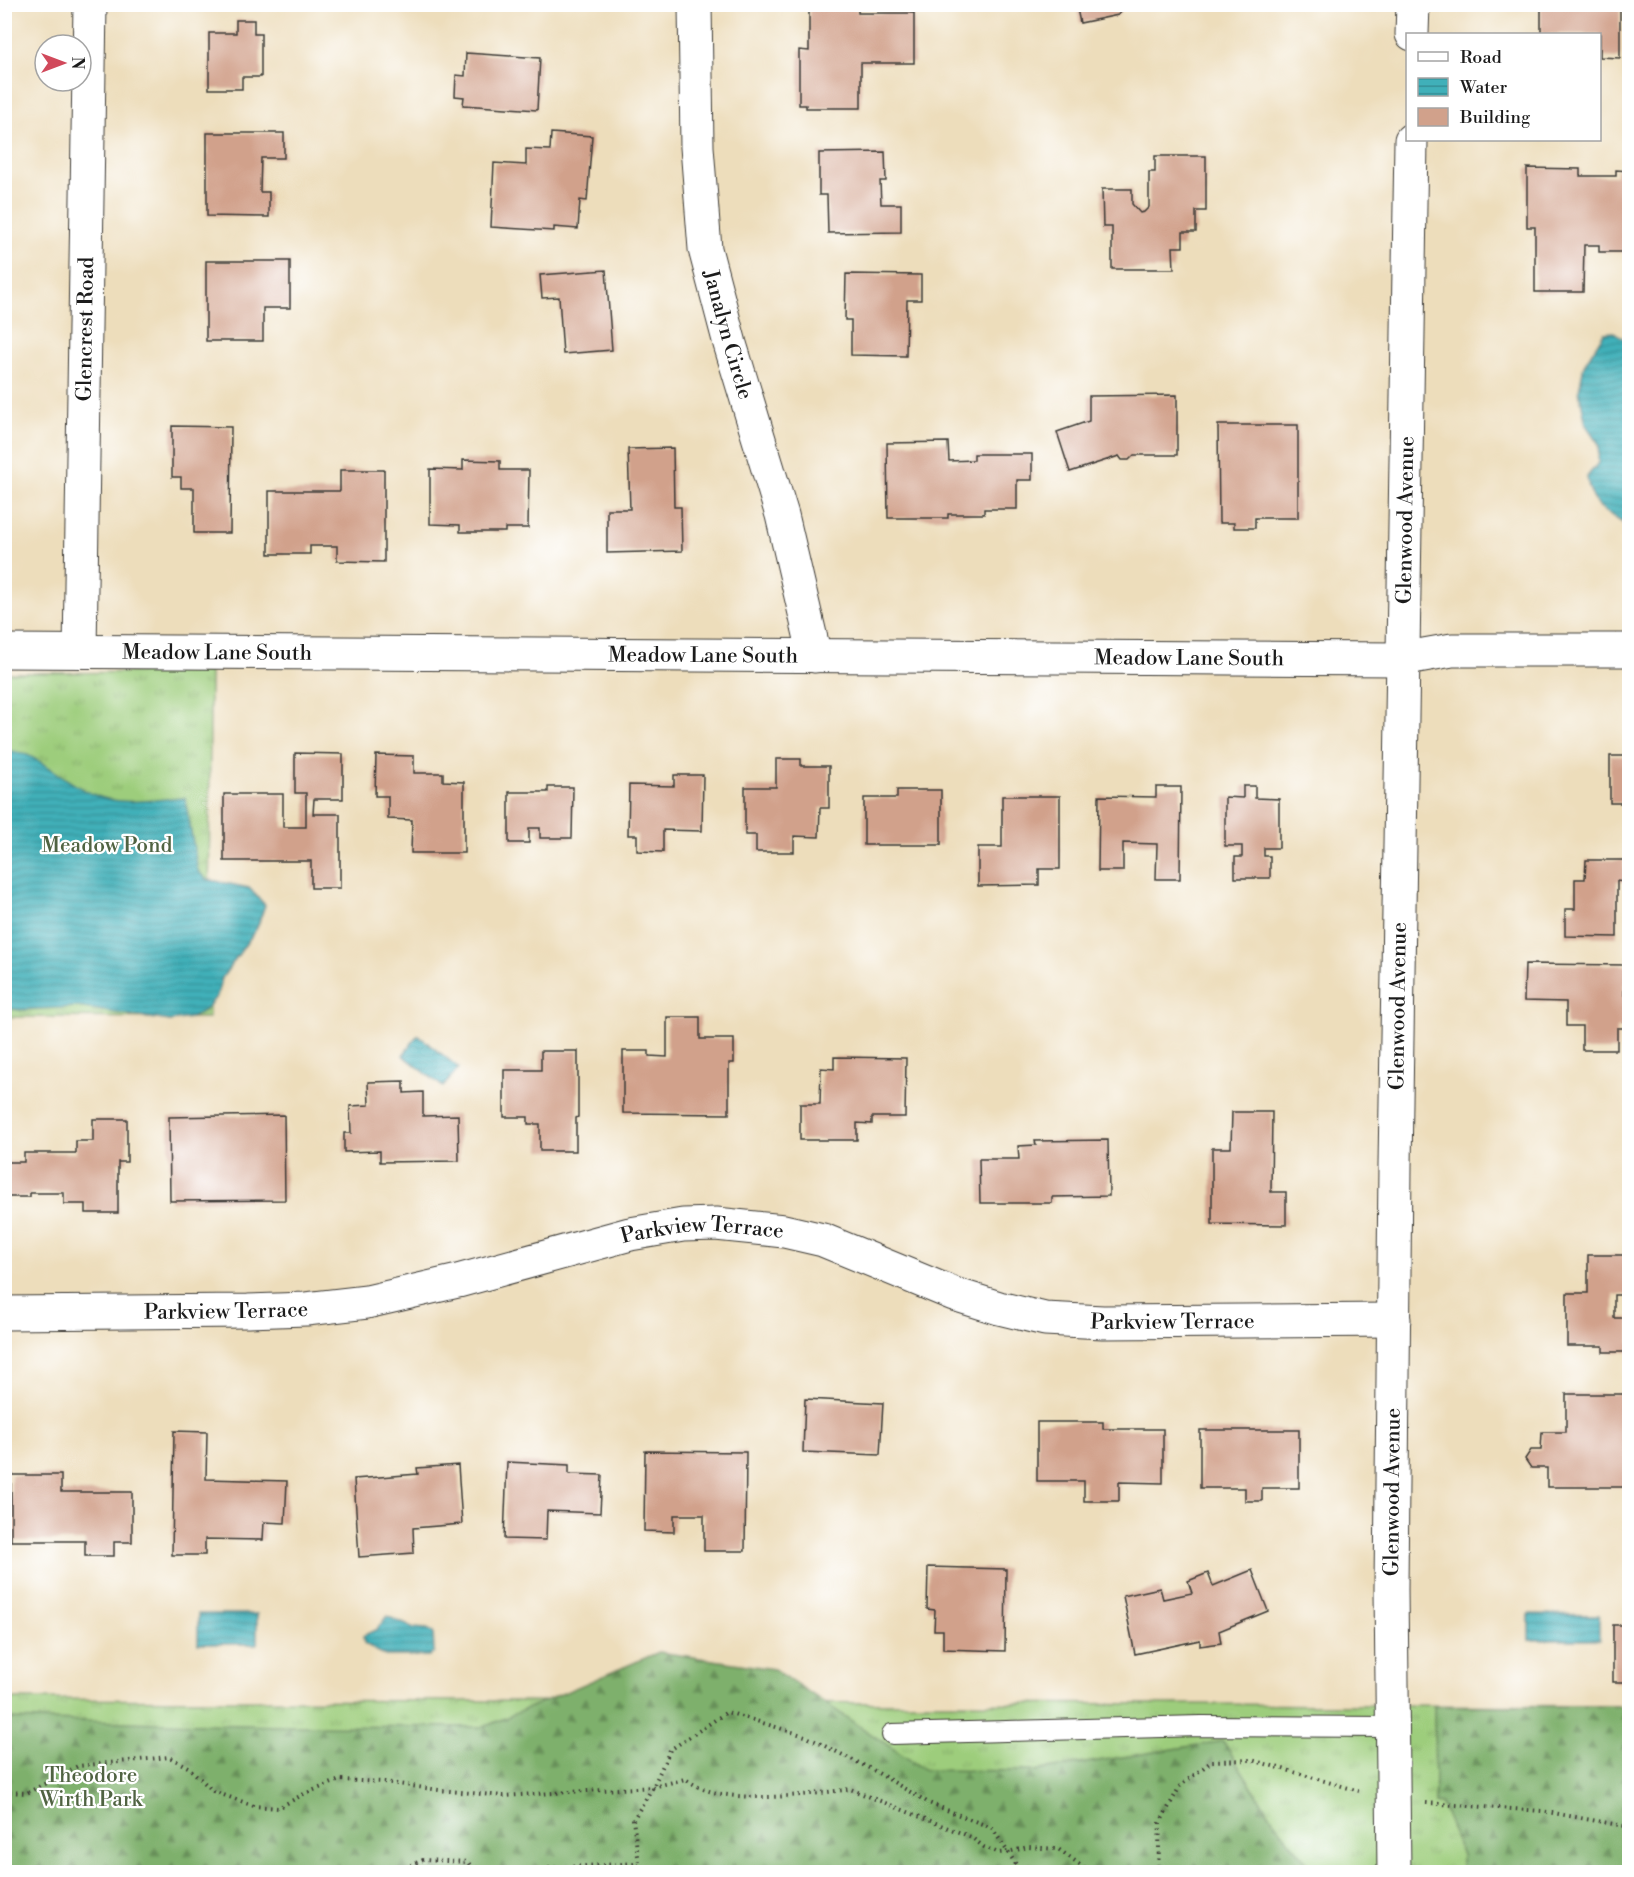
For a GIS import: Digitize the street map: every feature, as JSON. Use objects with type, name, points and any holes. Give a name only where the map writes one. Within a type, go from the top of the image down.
[{"type":"street","name":"Glencrest Road","points":[[80,651],[90,4]]},
{"type":"street","name":"Janalyn Circle","points":[[695,4],[697,147],[705,249],[730,344],[782,515],[815,656]]},
{"type":"street","points":[[1412,33],[1413,4]]},
{"type":"street","name":"Glenwood Avenue","points":[[1394,1872],[1392,1726],[1394,1320],[1401,659],[1411,141]]},
{"type":"street","name":"Meadow Lane South","points":[[4,651],[1401,659],[1452,650],[1629,650]]},
{"type":"street","name":"Parkview Terrace","points":[[4,1313],[248,1311],[306,1309],[367,1302],[458,1281],[630,1234],[683,1225],[716,1224],[750,1226],[823,1240],[954,1294],[1045,1319],[1103,1322],[1394,1320]]},
{"type":"lane","points":[[892,1734],[1201,1726],[1392,1726]]},
{"type":"path","points":[[645,1872],[639,1863],[633,1820],[653,1787],[670,1750],[727,1712],[805,1736],[873,1770],[929,1803],[992,1828],[1021,1872]]},
{"type":"path","points":[[4,1792],[27,1793],[78,1766],[169,1757],[188,1767],[213,1791],[254,1806],[279,1808],[304,1794],[340,1780],[384,1782],[503,1796],[653,1787],[685,1779],[705,1790],[739,1797],[850,1789],[971,1837],[984,1847],[998,1853],[1028,1847],[1058,1849],[1091,1872]]},
{"type":"path","points":[[394,1872],[423,1860],[468,1862],[474,1872]]},
{"type":"path","points":[[531,1872],[549,1868],[639,1863]]},
{"type":"path","points":[[77,1872],[205,1872]]},
{"type":"green space","name":"Meadow Pond","points":[[210,672],[209,1018],[5,1017],[4,673]]},
{"type":"green space","name":"Theodore Wirth Park","points":[[659,1652],[774,1669],[925,1770],[1035,1771],[1223,1741],[1277,1826],[1315,1872],[5,1872],[5,1719],[280,1726],[484,1727]]},
{"type":"green space","name":"Theodore Wirth Park","points":[[5,1699],[1629,1706],[1629,1872],[5,1872]]},
{"type":"green space","points":[[1434,1706],[1629,1706],[1629,1872],[1462,1872],[1462,1855],[1441,1804],[1435,1803]]},
{"type":"water","points":[[1614,332],[1629,342],[1629,524],[1625,524],[1604,511],[1591,495],[1587,477],[1598,463],[1599,444],[1586,425],[1579,390],[1584,365],[1604,333]]},
{"type":"water","name":"Meadow Pond","points":[[5,750],[27,755],[87,792],[107,799],[136,801],[185,798],[198,871],[206,879],[249,888],[265,905],[257,928],[222,978],[217,996],[205,1010],[191,1018],[170,1021],[77,1007],[20,1010],[5,1008]]},
{"type":"water","points":[[418,1035],[459,1068],[443,1087],[403,1055]]},
{"type":"water","points":[[198,1614],[257,1614],[257,1644],[198,1644]]},
{"type":"water","points":[[1529,1614],[1599,1615],[1599,1640],[1529,1640]]},
{"type":"water","points":[[387,1616],[413,1628],[433,1632],[434,1652],[429,1656],[385,1656],[364,1643],[363,1636],[377,1629]]},
{"type":"building","points":[[1076,4],[1125,4],[1118,15],[1080,23]]},
{"type":"building","points":[[1541,4],[1620,4],[1620,58],[1601,57],[1601,33],[1541,33]]},
{"type":"building","points":[[809,8],[858,9],[858,13],[914,13],[914,63],[861,63],[861,108],[806,108],[806,105],[799,105],[799,50],[809,51]]},
{"type":"building","points":[[236,20],[254,20],[254,34],[261,34],[261,77],[242,77],[242,89],[209,89],[209,33],[236,33]]},
{"type":"building","points":[[466,53],[540,58],[537,110],[463,105],[464,97],[455,96],[456,75],[465,76]]},
{"type":"building","points":[[207,133],[284,133],[284,158],[261,158],[260,192],[269,192],[269,217],[207,216]]},
{"type":"building","points":[[551,133],[592,136],[587,201],[580,200],[578,229],[554,227],[554,231],[491,227],[494,163],[526,165],[526,149],[550,150]]},
{"type":"building","points":[[885,152],[886,181],[880,181],[881,204],[901,204],[901,232],[828,233],[827,195],[819,195],[819,153]]},
{"type":"building","points":[[1155,156],[1206,156],[1206,211],[1196,211],[1196,232],[1183,232],[1183,247],[1173,247],[1174,269],[1112,269],[1112,227],[1103,227],[1102,189],[1132,189],[1132,204],[1140,213],[1144,212],[1149,207],[1149,172],[1155,172]]},
{"type":"building","points":[[1527,168],[1580,169],[1580,176],[1616,176],[1616,170],[1630,171],[1630,252],[1599,252],[1599,245],[1584,245],[1583,292],[1535,292],[1535,227],[1527,227]]},
{"type":"building","points":[[206,261],[290,261],[290,308],[263,308],[263,341],[206,341]]},
{"type":"building","points":[[606,270],[612,350],[563,354],[559,297],[542,298],[540,275]]},
{"type":"building","points":[[846,274],[921,275],[921,300],[907,300],[906,356],[851,355],[851,320],[845,320]]},
{"type":"building","points":[[1177,395],[1177,455],[1134,455],[1129,460],[1122,460],[1119,456],[1070,472],[1057,432],[1089,421],[1089,396]]},
{"type":"building","points":[[1218,425],[1298,425],[1298,518],[1255,518],[1255,528],[1234,528],[1234,523],[1219,523]]},
{"type":"building","points":[[172,426],[231,427],[230,533],[194,533],[194,488],[181,488],[181,477],[172,477]]},
{"type":"building","points":[[948,442],[949,461],[974,460],[974,454],[1032,454],[1032,480],[1017,480],[1017,509],[984,509],[984,514],[948,514],[948,518],[888,518],[887,443]]},
{"type":"building","points":[[673,448],[674,507],[681,507],[682,551],[607,553],[607,509],[630,509],[628,449]]},
{"type":"building","points":[[463,460],[500,461],[500,470],[529,470],[528,528],[505,528],[505,532],[460,532],[460,525],[430,524],[430,469],[463,470]]},
{"type":"building","points":[[340,470],[384,470],[384,562],[337,561],[337,546],[310,546],[310,554],[269,554],[269,491],[340,491]]},
{"type":"building","points":[[295,753],[343,754],[343,799],[314,799],[313,814],[340,814],[340,888],[311,888],[311,861],[224,861],[224,794],[283,794],[283,827],[306,827],[306,793],[295,793]]},
{"type":"building","points":[[376,755],[414,756],[414,773],[443,773],[443,781],[464,782],[464,853],[411,853],[412,820],[388,819],[388,796],[375,796]]},
{"type":"building","points":[[1610,756],[1630,756],[1630,803],[1610,803]]},
{"type":"building","points":[[776,759],[801,759],[801,766],[829,766],[829,808],[820,808],[819,837],[794,836],[794,852],[756,852],[756,835],[745,835],[745,787],[776,787]]},
{"type":"building","points":[[674,775],[703,775],[702,831],[663,830],[663,852],[637,851],[637,835],[628,835],[629,785],[674,786]]},
{"type":"building","points":[[1243,786],[1255,786],[1255,798],[1279,799],[1279,848],[1264,848],[1264,856],[1270,856],[1270,878],[1235,878],[1235,857],[1242,857],[1242,846],[1225,846],[1225,797],[1243,798]]},
{"type":"building","points":[[548,787],[573,787],[572,838],[540,838],[540,828],[529,828],[529,843],[509,843],[509,792],[548,792]]},
{"type":"building","points":[[1156,787],[1181,787],[1180,879],[1156,879],[1157,844],[1123,843],[1123,871],[1098,871],[1099,796],[1156,797]]},
{"type":"building","points":[[897,790],[941,790],[941,845],[864,845],[864,798],[897,798]]},
{"type":"building","points":[[1002,796],[1060,796],[1060,869],[1039,869],[1039,885],[978,886],[978,847],[1002,847]]},
{"type":"building","points":[[1586,860],[1624,860],[1624,882],[1617,881],[1617,937],[1565,936],[1565,909],[1575,909],[1575,879],[1585,879]]},
{"type":"building","points":[[1525,964],[1630,965],[1630,983],[1624,983],[1624,995],[1627,995],[1627,1024],[1624,1023],[1624,1028],[1617,1028],[1617,1050],[1582,1050],[1582,1026],[1566,1026],[1566,1002],[1524,1001]]},
{"type":"building","points":[[667,1017],[700,1017],[700,1039],[734,1039],[734,1063],[729,1063],[729,1114],[623,1113],[623,1051],[649,1051],[649,1056],[667,1057]]},
{"type":"building","points":[[541,1051],[578,1051],[576,1151],[540,1151],[540,1124],[528,1124],[528,1117],[504,1117],[504,1070],[541,1070]]},
{"type":"building","points":[[834,1057],[906,1058],[905,1117],[872,1117],[872,1124],[857,1123],[857,1140],[800,1140],[800,1104],[820,1104],[821,1068],[834,1069]]},
{"type":"building","points":[[404,1081],[404,1093],[423,1092],[423,1116],[458,1115],[459,1161],[380,1162],[380,1151],[344,1152],[344,1133],[351,1133],[350,1106],[369,1105],[368,1082]]},
{"type":"building","points":[[1232,1112],[1272,1112],[1271,1192],[1286,1192],[1286,1225],[1212,1224],[1212,1148],[1231,1148]]},
{"type":"building","points":[[284,1115],[285,1200],[170,1201],[169,1117]]},
{"type":"building","points":[[93,1119],[127,1119],[127,1162],[118,1162],[118,1213],[86,1213],[86,1204],[64,1204],[64,1193],[30,1193],[30,1197],[4,1197],[4,1162],[24,1162],[24,1153],[76,1153],[76,1141],[93,1141]]},
{"type":"building","points":[[1108,1140],[1109,1196],[1052,1197],[1052,1203],[980,1203],[979,1159],[1019,1159],[1018,1146],[1036,1145],[1035,1141]]},
{"type":"building","points":[[1588,1255],[1628,1255],[1628,1295],[1614,1295],[1614,1318],[1630,1318],[1630,1352],[1603,1352],[1603,1346],[1567,1346],[1567,1293],[1588,1293]]},
{"type":"building","points":[[1566,1394],[1629,1394],[1629,1487],[1547,1487],[1547,1468],[1531,1468],[1525,1459],[1531,1450],[1541,1450],[1542,1432],[1566,1432]]},
{"type":"building","points":[[805,1399],[883,1403],[880,1455],[803,1452]]},
{"type":"building","points":[[1037,1422],[1103,1422],[1103,1429],[1163,1429],[1163,1483],[1119,1482],[1119,1501],[1084,1501],[1084,1481],[1037,1481]]},
{"type":"building","points":[[1200,1430],[1299,1430],[1299,1488],[1262,1488],[1262,1501],[1245,1501],[1245,1488],[1200,1488]]},
{"type":"building","points":[[174,1431],[207,1432],[206,1479],[287,1481],[285,1523],[264,1522],[263,1540],[205,1539],[205,1555],[172,1555]]},
{"type":"building","points":[[645,1451],[746,1452],[745,1551],[704,1551],[704,1515],[674,1515],[674,1532],[644,1531]]},
{"type":"building","points":[[507,1462],[569,1465],[569,1474],[602,1475],[600,1513],[547,1511],[546,1540],[504,1539]]},
{"type":"building","points":[[458,1465],[462,1524],[413,1528],[414,1553],[359,1557],[354,1479],[418,1474],[417,1468]]},
{"type":"building","points":[[11,1475],[61,1475],[61,1492],[132,1492],[132,1542],[114,1542],[114,1556],[85,1556],[85,1541],[11,1541]]},
{"type":"building","points":[[928,1567],[1006,1569],[1005,1651],[943,1649],[943,1630],[934,1630],[935,1610],[927,1609]]},
{"type":"building","points":[[1252,1570],[1268,1611],[1219,1631],[1221,1643],[1200,1646],[1200,1640],[1135,1654],[1123,1596],[1160,1588],[1163,1599],[1192,1593],[1188,1581],[1208,1573],[1213,1586]]},
{"type":"building","points":[[1613,1625],[1630,1625],[1630,1682],[1613,1682]]}]
